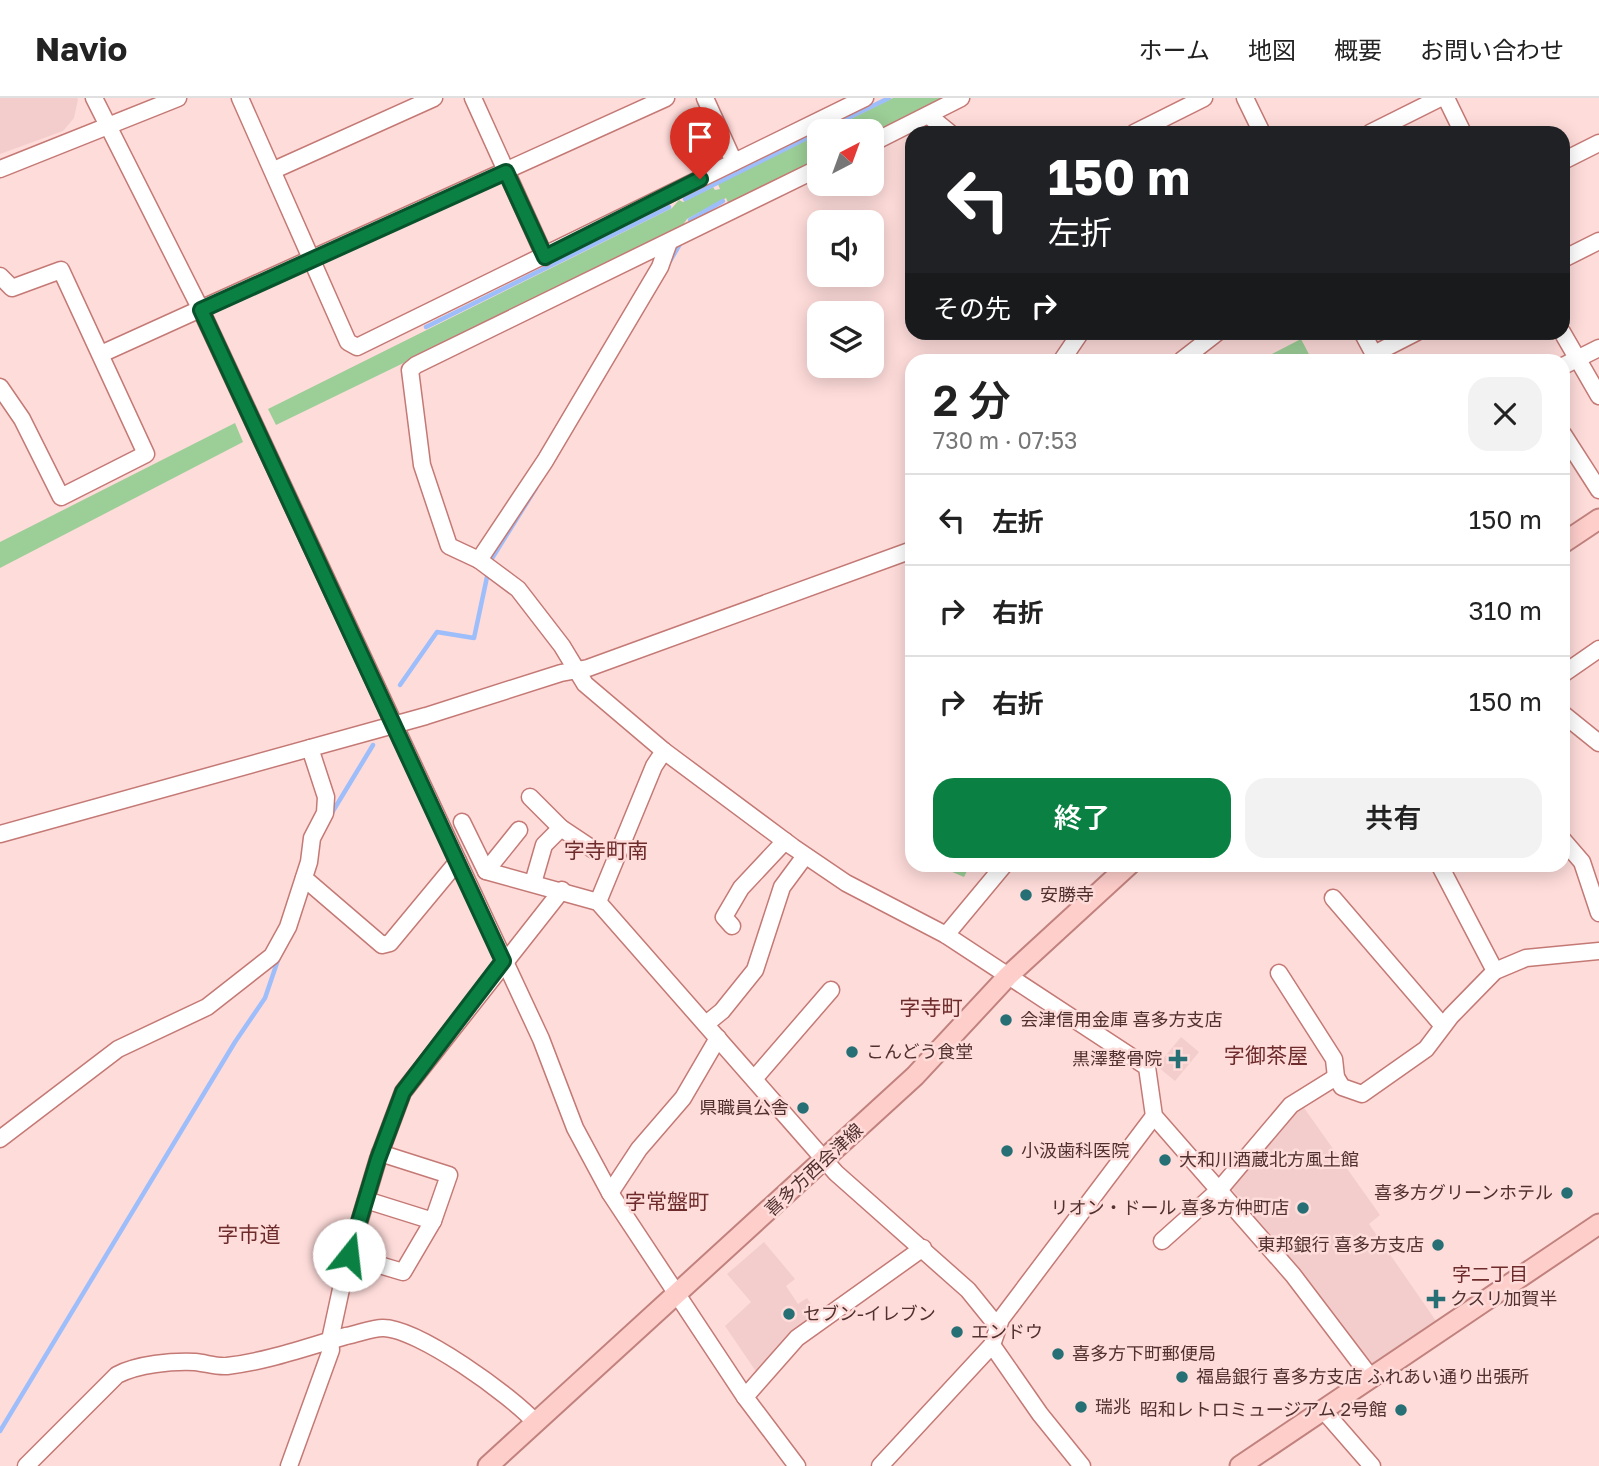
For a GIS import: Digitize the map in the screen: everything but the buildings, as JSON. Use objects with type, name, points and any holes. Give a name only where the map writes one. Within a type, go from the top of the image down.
[{"type":"main road","points":[[1570,538],[1599,519]]},
{"type":"main road","name":"喜多方西会津線","points":[[488,1466],[915,1076],[1008,976],[1121,872]]},
{"type":"main road","points":[[1240,1466],[1599,1224]]},
{"type":"street","points":[[94,98],[201,310],[394,723],[541,1039],[575,1128],[610,1193],[745,1397],[797,1466]]},
{"type":"street","points":[[0,169],[178,98]]},
{"type":"street","points":[[240,98],[348,342],[357,347],[865,98]]},
{"type":"street","points":[[274,170],[434,98]]},
{"type":"street","points":[[473,98],[545,257]]},
{"type":"street","points":[[101,354],[666,98]]},
{"type":"street","points":[[705,98],[734,162]]},
{"type":"street","points":[[827,98],[833,114]]},
{"type":"street","points":[[907,126],[961,98]]},
{"type":"street","points":[[1147,126],[1204,98]]},
{"type":"street","points":[[1245,98],[1259,126]]},
{"type":"street","points":[[1384,126],[1440,98]]},
{"type":"street","points":[[1446,98],[1460,126]]},
{"type":"street","points":[[928,116],[941,126]]},
{"type":"street","points":[[884,137],[905,127]]},
{"type":"street","points":[[1570,158],[1599,143]]},
{"type":"street","points":[[807,174],[410,370],[422,465],[450,546],[479,560],[518,589],[538,611],[584,684],[664,751],[805,856],[846,883],[946,935],[1147,1067],[1154,1116],[1293,1276],[1372,1378]]},
{"type":"street","points":[[1570,256],[1599,241]]},
{"type":"street","points":[[479,560],[496,539],[551,450],[660,267],[669,242]]},
{"type":"street","points":[[0,276],[6,291],[61,270],[146,454],[61,497],[22,419],[0,387]]},
{"type":"street","points":[[1190,354],[1208,340]]},
{"type":"street","points":[[1380,354],[1404,340]]},
{"type":"street","points":[[1599,348],[1570,363],[1599,396]]},
{"type":"street","points":[[1570,445],[1599,489]]},
{"type":"street","points":[[0,834],[310,748],[561,673],[575,672],[905,554]]},
{"type":"street","points":[[1570,669],[1599,649]]},
{"type":"street","points":[[1570,719],[1599,743]]},
{"type":"street","points":[[0,1139],[118,1049],[207,1007],[272,956],[288,927],[304,878],[312,838],[326,805],[310,748]]},
{"type":"street","points":[[598,902],[654,766],[664,751]]},
{"type":"street","points":[[530,797],[561,828],[594,850]]},
{"type":"street","points":[[462,822],[486,871],[598,902],[836,1173],[923,1248],[1000,1323]]},
{"type":"street","points":[[533,883],[544,845],[561,828]]},
{"type":"street","points":[[486,871],[519,830]]},
{"type":"street","points":[[732,926],[724,916],[741,887],[785,841]]},
{"type":"street","points":[[1570,847],[1583,862],[1599,913]]},
{"type":"street","points":[[706,1024],[722,1011],[755,970],[782,887],[805,856]]},
{"type":"street","points":[[304,878],[382,945],[390,943],[458,861]]},
{"type":"street","points":[[946,935],[998,872]]},
{"type":"street","points":[[1443,872],[1495,971]]},
{"type":"street","points":[[289,1466],[331,1350],[330,1340],[349,1255],[380,1153],[407,1085],[562,890]]},
{"type":"street","points":[[1333,898],[1443,1026]]},
{"type":"street","points":[[1279,972],[1334,1059],[1335,1076],[1342,1087],[1362,1094],[1426,1049],[1443,1026],[1495,971],[1537,955],[1599,951]]},
{"type":"street","points":[[754,1080],[831,990]]},
{"type":"street","points":[[610,1193],[639,1149],[683,1098],[718,1038]]},
{"type":"street","points":[[1162,1241],[1219,1190],[1291,1105],[1335,1076]]},
{"type":"street","points":[[880,1466],[992,1345],[1000,1323],[1154,1116]]},
{"type":"street","points":[[349,1255],[403,1272],[433,1221],[449,1175],[380,1153]]},
{"type":"street","points":[[366,1200],[433,1221]]},
{"type":"street","points":[[745,1397],[797,1338],[923,1248]]},
{"type":"street","points":[[26,1466],[125,1370],[162,1364],[195,1362],[222,1367],[265,1361],[330,1340],[382,1328],[413,1335],[477,1376],[536,1423]]},
{"type":"street","points":[[992,1345],[1040,1414],[1082,1466]]},
{"type":"street","points":[[1324,1411],[1372,1466]]},
{"type":"shaded area","points":[[0,98],[78,99],[74,118],[63,131],[0,154]]},
{"type":"shaded area","name":"黒澤整骨院","points":[[1181,1037],[1199,1052],[1175,1081],[1157,1066]]},
{"type":"shaded area","points":[[1302,1105],[1380,1215],[1369,1224],[1436,1321],[1368,1366],[1231,1188],[1264,1151],[1286,1118]]},
{"type":"shaded area","points":[[764,1242],[795,1279],[786,1286],[798,1304],[807,1298],[821,1318],[757,1373],[725,1326],[751,1302],[727,1274]]},
{"type":"green space","points":[[893,98],[949,98],[884,130],[884,119],[850,119]]},
{"type":"green space","points":[[807,140],[807,167],[729,205],[726,198],[687,219],[681,228],[276,425],[268,409],[672,208],[679,200],[683,202],[713,187],[715,190],[720,189],[718,184]]},
{"type":"green space","points":[[1302,340],[1309,354],[1272,354]]},
{"type":"green space","points":[[235,423],[243,442],[0,568],[0,542]]},
{"type":"green space","points":[[952,872],[966,872],[964,877]]},
{"type":"waterway","points":[[846,119],[889,98]]},
{"type":"waterway","points":[[685,199],[807,138]]},
{"type":"waterway","points":[[690,220],[723,201]]},
{"type":"waterway","points":[[426,327],[669,207]]},
{"type":"waterway","points":[[670,261],[680,244]]},
{"type":"waterway","points":[[491,560],[536,488]]},
{"type":"waterway","points":[[400,685],[437,632],[474,638],[487,577]]},
{"type":"waterway","points":[[330,816],[373,745]]},
{"type":"waterway","points":[[0,1431],[235,1042],[265,998],[279,957]]},
{"type":"place","name":"安勝寺","points":[[1026,895]]},
{"type":"place","name":"会津信用金庫 喜多方支店","points":[[1006,1020]]},
{"type":"place","name":"こんどう食堂","points":[[852,1052]]},
{"type":"place","name":"黒澤整骨院","points":[[1178,1059]]},
{"type":"place","name":"県職員公舎","points":[[803,1108]]},
{"type":"place","name":"小汲歯科医院","points":[[1007,1151]]},
{"type":"place","name":"大和川酒蔵北方風土館","points":[[1165,1160]]},
{"type":"place","name":"喜多方グリーンホテル","points":[[1567,1193]]},
{"type":"place","name":"リオン・ドール 喜多方仲町店","points":[[1303,1208]]},
{"type":"place","name":"東邦銀行 喜多方支店","points":[[1438,1245]]},
{"type":"place","name":"クスリ加賀半","points":[[1436,1299]]},
{"type":"place","name":"セブン-イレブン","points":[[789,1314]]},
{"type":"place","name":"エンドウ","points":[[957,1332]]},
{"type":"place","name":"喜多方下町郵便局","points":[[1058,1354]]},
{"type":"place","name":"福島銀行 喜多方支店 ふれあい通り出張所","points":[[1182,1377]]},
{"type":"place","name":"瑞兆","points":[[1081,1407]]},
{"type":"place","name":"昭和レトロミュージアム 2号館","points":[[1401,1410]]},
{"type":"district","name":"字寺町南","points":[[606,851]]},
{"type":"district","name":"字寺町","points":[[931,1008]]},
{"type":"district","name":"字御茶屋","points":[[1266,1056]]},
{"type":"district","name":"字常盤町","points":[[667,1202]]},
{"type":"district","name":"字市道","points":[[249,1235]]},
{"type":"district","name":"字二丁目","points":[[1490,1274]]},
{"type":"route","points":[[349,1255],[378,1159],[403,1092],[503,961],[201,310],[506,172],[545,257],[700,179]]}]
